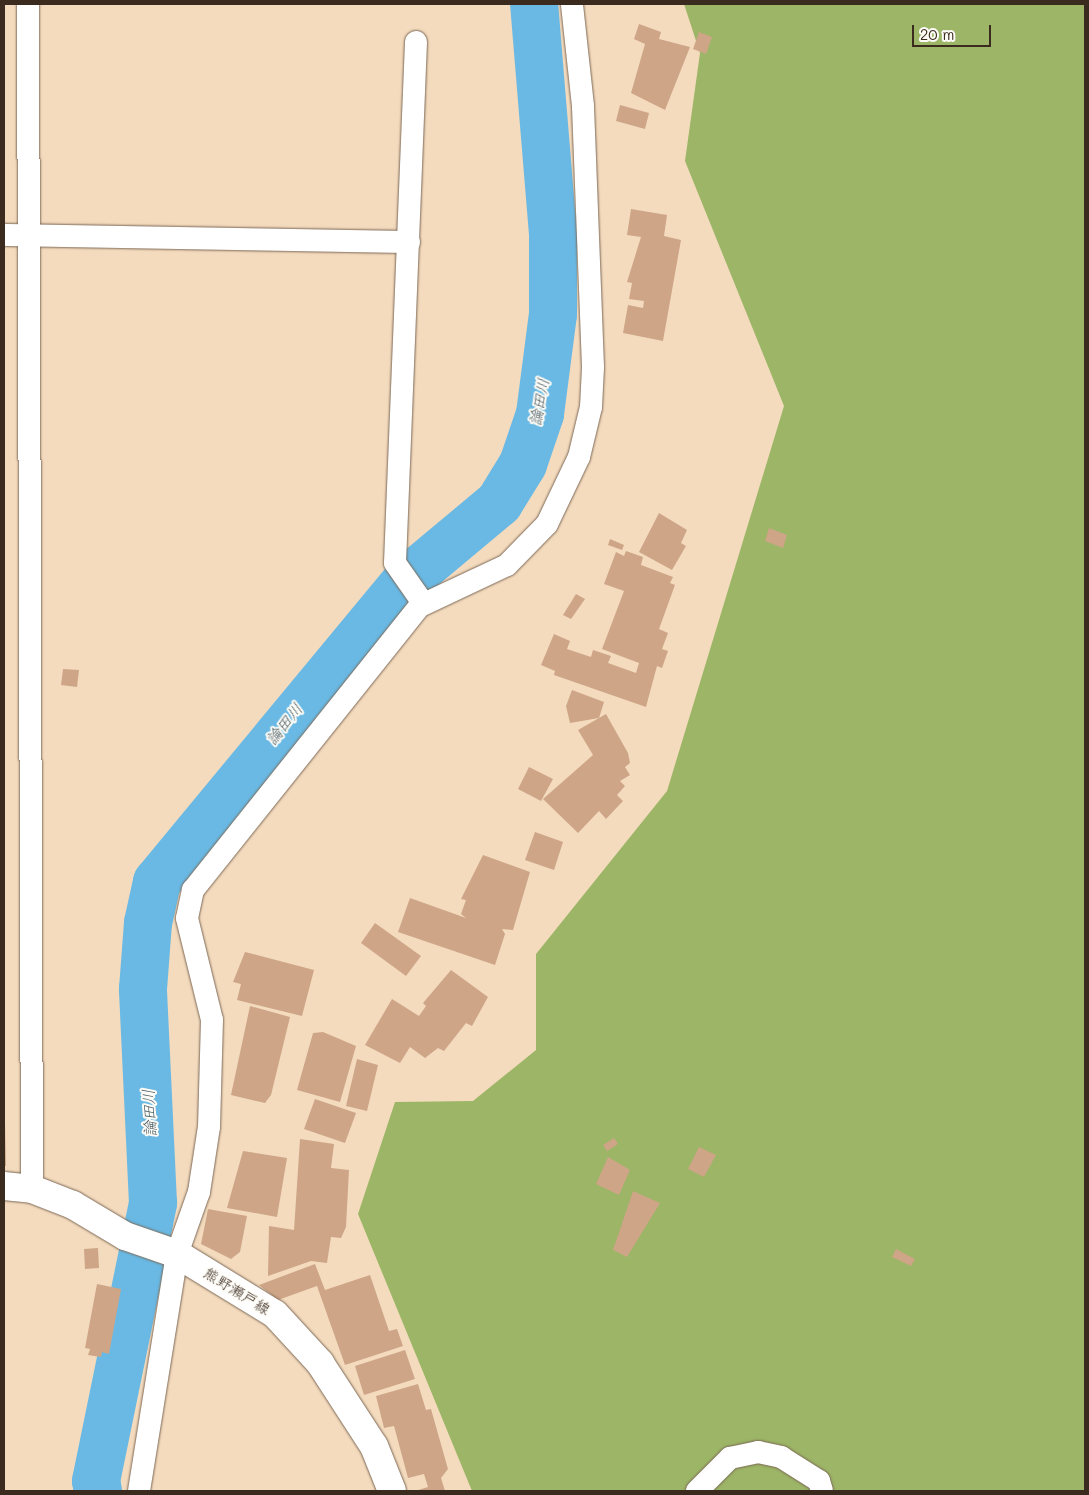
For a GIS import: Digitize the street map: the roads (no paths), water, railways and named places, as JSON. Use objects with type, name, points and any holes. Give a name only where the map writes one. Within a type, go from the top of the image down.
[{"type":"main road","name":"熊野瀬戸線","points":[[4,1186],[32,1189],[73,1205],[125,1236],[177,1254],[275,1314],[320,1363],[374,1446],[392,1491]]},
{"type":"street","points":[[28,4],[27,235],[32,1189]]},
{"type":"street","points":[[139,1491],[177,1254],[199,1192],[209,1127],[212,1020],[187,918],[194,890],[423,603],[507,565],[547,524],[579,457],[591,407],[594,367],[583,106],[572,4]]},
{"type":"street","points":[[416,42],[395,562],[423,603]]},
{"type":"street","points":[[4,235],[409,242]]},
{"type":"street","points":[[697,1491],[730,1458],[758,1452],[781,1457],[819,1481],[822,1491]]},
{"type":"waterway","name":"論田川","points":[[98,1491],[96,1481],[153,1203],[143,989],[148,923],[157,882],[408,579],[499,503],[523,464],[540,414],[553,314],[553,234],[534,4]]}]
